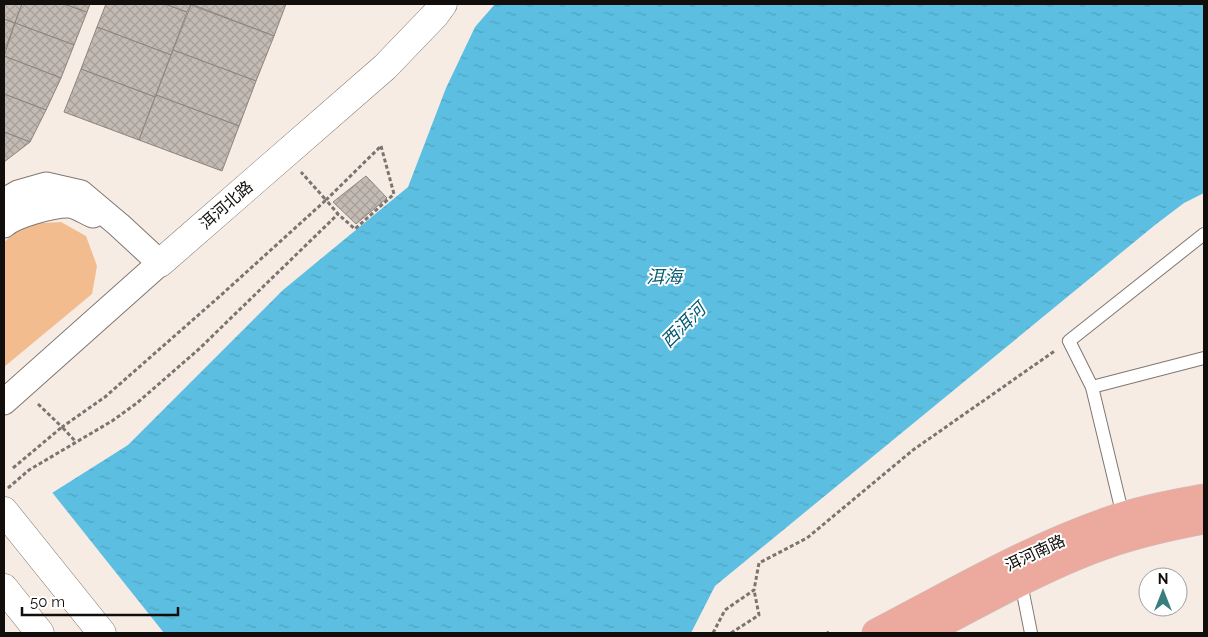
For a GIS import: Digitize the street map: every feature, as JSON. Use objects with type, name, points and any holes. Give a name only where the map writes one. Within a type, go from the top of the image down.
[{"type":"main road","name":"洱河南路","points":[[876,633],[1024,557],[1089,528],[1122,516],[1160,506],[1204,498]]},
{"type":"main road","name":"洱河南路","points":[[923,633],[1021,583],[1106,545],[1157,530],[1204,520]]},
{"type":"street","name":"洱河北路","points":[[4,402],[380,71],[435,15],[443,4]]},
{"type":"street","points":[[4,201],[18,193],[46,185],[81,193],[160,263]]},
{"type":"street","points":[[4,225],[10,219],[36,211],[69,205],[119,225]]},
{"type":"street","points":[[4,511],[102,633]]},
{"type":"street","points":[[4,588],[40,633]]},
{"type":"lane","points":[[1122,516],[1092,387],[1069,341],[1204,234]]},
{"type":"lane","points":[[1092,387],[1204,358]]},
{"type":"lane","points":[[1021,583],[1031,633]]},
{"type":"path","points":[[13,468],[62,427],[105,397],[326,200],[381,146],[394,194],[356,229],[338,214],[326,200],[300,170]]},
{"type":"path","points":[[4,492],[29,470],[137,403],[199,349],[338,214]]},
{"type":"path","points":[[731,633],[759,615],[754,590],[759,562],[807,538],[913,450],[1069,341]]},
{"type":"path","points":[[38,404],[76,442]]},
{"type":"path","points":[[713,633],[725,610],[754,590]]},
{"type":"shaded area","points":[[61,222],[86,236],[97,266],[92,294],[4,367],[4,242],[26,224]]},
{"type":"water","name":"洱海","points":[[495,4],[1204,4],[1204,193],[1184,203],[1155,225],[715,586],[691,633],[4,633],[52,493],[128,445],[283,290],[408,187],[446,88],[475,27]]},
{"type":"pier","points":[[51,491],[164,633],[4,633],[4,528]]},
{"type":"building","points":[[4,4],[22,4],[15,23],[4,19]]},
{"type":"building","points":[[22,4],[64,4],[87,12],[74,45],[15,23]]},
{"type":"building","points":[[64,4],[90,4],[87,12]]},
{"type":"building","points":[[106,4],[165,4],[187,12],[171,55],[97,27]]},
{"type":"building","points":[[165,4],[191,4],[187,12]]},
{"type":"building","points":[[191,4],[286,4],[274,36]]},
{"type":"building","points":[[191,5],[274,36],[256,81],[173,50]]},
{"type":"building","points":[[4,19],[15,23],[4,52]]},
{"type":"building","points":[[15,23],[74,45],[61,78],[4,56]]},
{"type":"building","points":[[97,27],[171,55],[155,97],[81,69]]},
{"type":"building","points":[[173,50],[256,81],[239,126],[156,95]]},
{"type":"building","points":[[4,56],[61,78],[46,110],[4,94]]},
{"type":"building","points":[[81,69],[155,97],[139,140],[64,112]]},
{"type":"building","points":[[4,94],[46,110],[30,142],[4,132]]},
{"type":"building","points":[[156,95],[239,126],[222,171],[139,140]]},
{"type":"building","points":[[4,132],[30,142],[4,162]]},
{"type":"building","points":[[366,176],[387,198],[356,224],[333,202]]},
{"type":"water label","name":"西洱河","points":[[683,325]]}]
